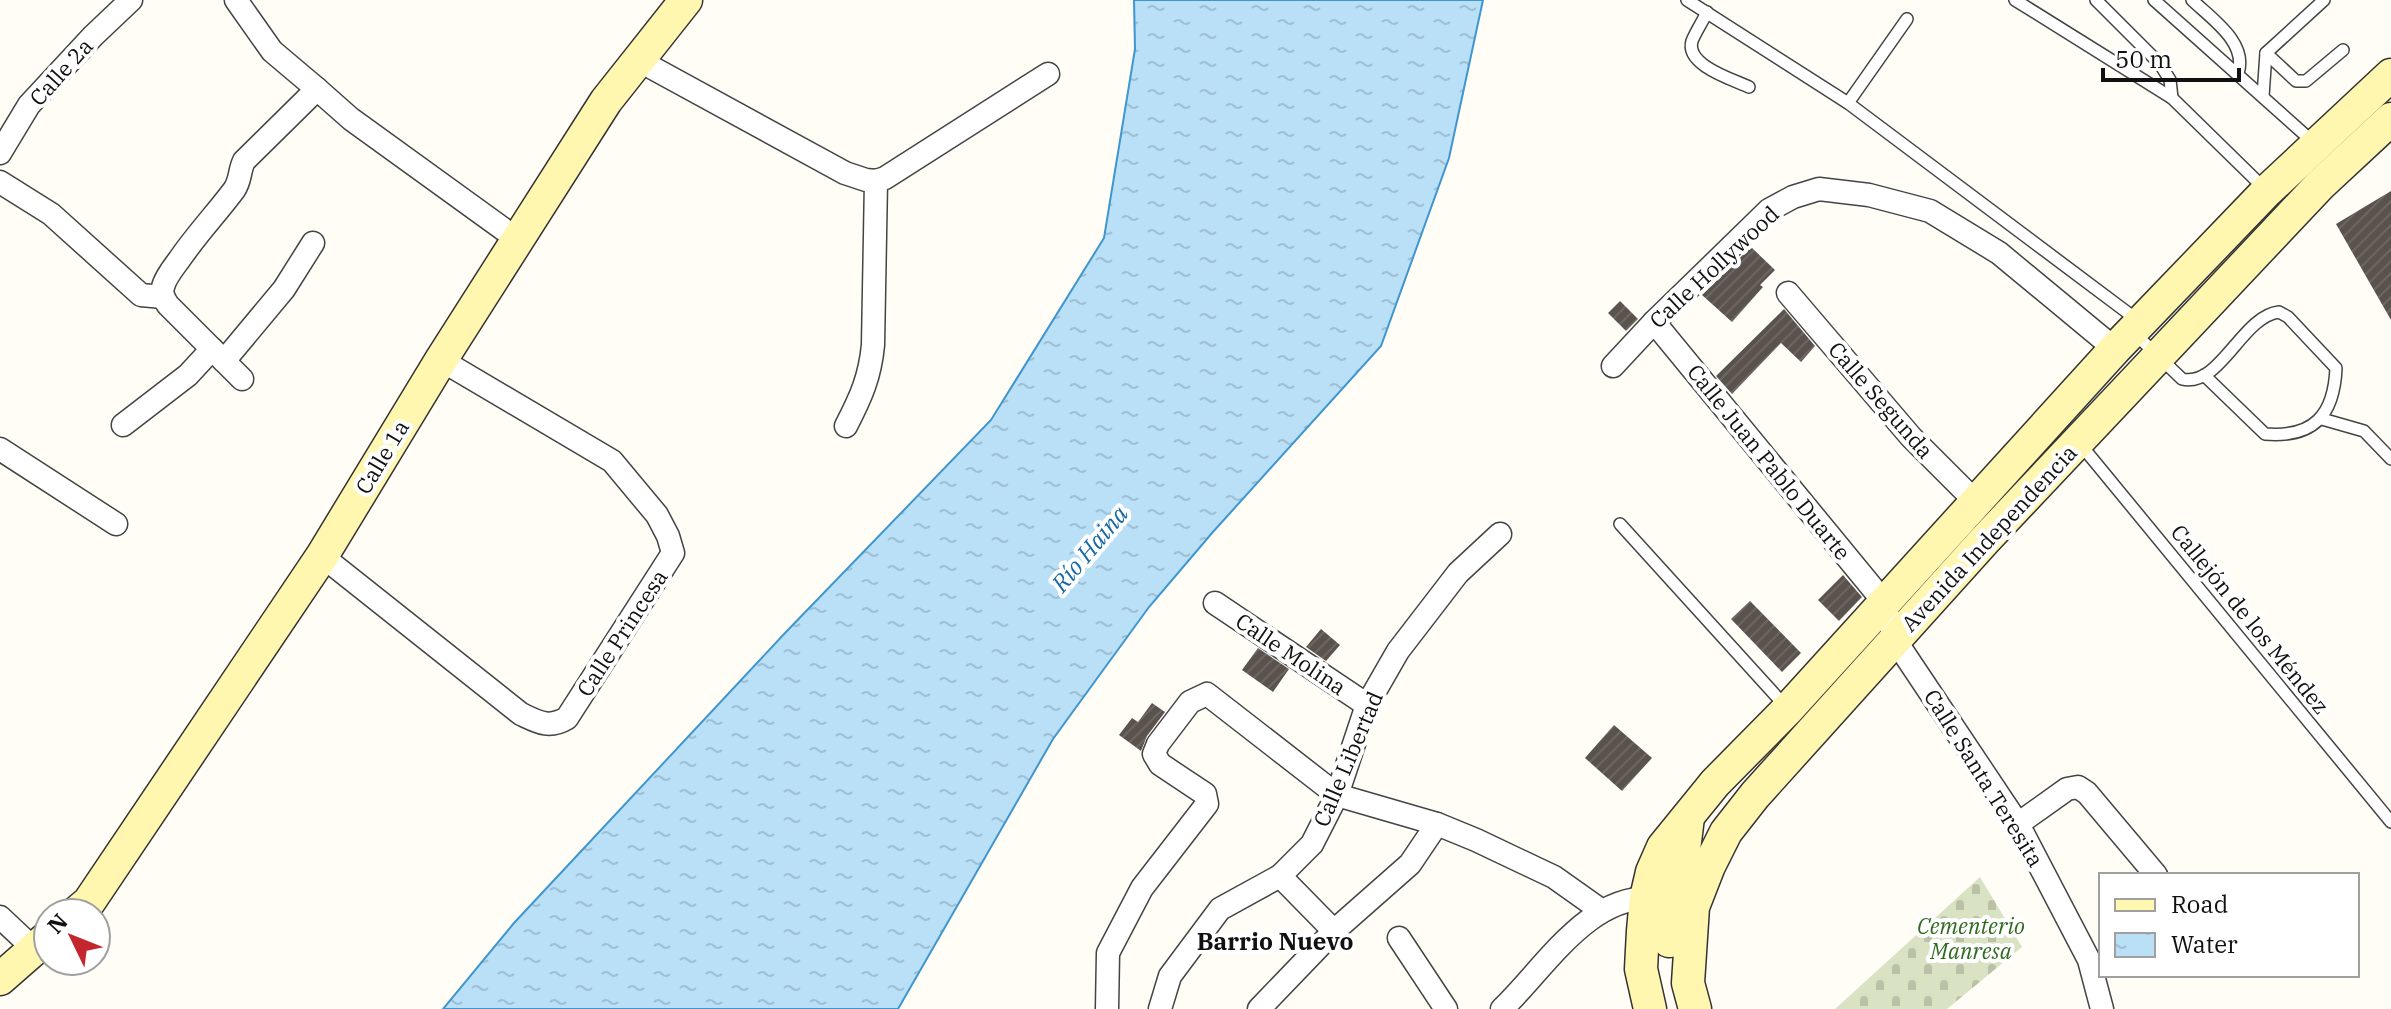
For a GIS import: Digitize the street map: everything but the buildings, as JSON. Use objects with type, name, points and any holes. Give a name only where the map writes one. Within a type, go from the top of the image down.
[{"type":"street","name":"Calle 2a","points":[[0,153],[29,105],[131,0]]},
{"type":"street","points":[[236,0],[272,51],[351,119],[517,239]]},
{"type":"street","name":"Calle 1a","points":[[92,897],[322,556],[441,360],[606,101],[686,0]]},
{"type":"street","points":[[638,60],[845,173],[876,181],[905,166],[1048,74]]},
{"type":"street","name":"Avenida Independencia","points":[[1695,1009],[1670,902],[1652,872],[1663,847],[1729,769],[1788,709],[2129,334],[2280,203],[2327,156],[2391,75]]},
{"type":"street","points":[[242,379],[168,305],[162,289],[197,233],[236,188],[244,161],[317,89]]},
{"type":"street","name":"Avenida Independencia","points":[[2327,156],[2391,119]]},
{"type":"street","points":[[846,426],[871,368],[876,181]]},
{"type":"street","points":[[0,182],[51,214],[141,295],[163,297]]},
{"type":"street","name":"Calle Hollywood","points":[[1613,366],[1769,210],[1793,197],[1819,189],[1869,195],[1930,211],[2129,334]]},
{"type":"street","name":"Avenida Independencia","points":[[1650,1009],[1641,969],[1670,902],[1709,866],[1726,832],[1755,795],[1984,541],[2158,356],[2280,203]]},
{"type":"street","points":[[123,425],[218,355],[284,289],[313,243]]},
{"type":"street","name":"Calle Segunda","points":[[1788,293],[1911,437],[1977,503]]},
{"type":"street","name":"Calle Juan Pablo Duarte","points":[[1654,322],[1884,602]]},
{"type":"street","name":"Calle Princesa","points":[[322,556],[521,714],[543,725],[557,724],[567,718],[673,553],[657,515],[612,461],[441,360]]},
{"type":"street","points":[[0,449],[116,524]]},
{"type":"street","name":"Calle Libertad","points":[[1160,1009],[1170,976],[1220,909],[1280,876],[1312,844],[1337,795],[1367,705],[1398,651],[1458,573],[1500,534]]},
{"type":"street","name":"Calle Santa Teresita","points":[[1884,602],[1895,640],[2018,824],[2089,960],[2102,1009]]},
{"type":"street","name":"Calle Molina","points":[[1215,603],[1367,705]]},
{"type":"street","points":[[1107,1009],[1108,953],[1142,888],[1207,804],[1205,794],[1160,764],[1154,754],[1158,744],[1190,702],[1207,694],[1337,795],[1437,824],[1476,840],[1554,877],[1602,911]]},
{"type":"street","points":[[1729,769],[1755,795]]},
{"type":"street","points":[[2018,824],[2067,789],[2078,787],[2087,793],[2154,873]]},
{"type":"street","points":[[1259,1009],[1334,931],[1410,864],[1437,824]]},
{"type":"street","points":[[1280,876],[1334,931]]},
{"type":"street","points":[[1502,1009],[1584,923],[1602,911],[1622,902],[1670,902]]},
{"type":"street","name":"Avenida Independencia","points":[[1670,902],[1668,952],[1671,1009]]},
{"type":"street","points":[[0,917],[32,937]]},
{"type":"street","points":[[1399,938],[1446,1009]]},
{"type":"street","points":[[0,979],[32,951]]},
{"type":"lane","points":[[1687,0],[1848,103],[2158,356],[2182,379],[2191,381],[2204,375],[2263,315],[2279,312],[2288,317],[2336,368],[2331,402],[2322,419],[2297,431],[2275,435],[2265,434],[2204,375]]},
{"type":"lane","points":[[2015,0],[2172,98],[2280,203]]},
{"type":"lane","points":[[2096,0],[2160,64],[2170,80],[2172,98]]},
{"type":"lane","points":[[2154,0],[2327,156]]},
{"type":"lane","points":[[2192,0],[2226,33],[2238,50],[2241,63],[2238,73]]},
{"type":"lane","points":[[2263,96],[2266,53],[2324,0]]},
{"type":"lane","points":[[1707,12],[1691,43],[1692,53],[1701,64],[1749,87]]},
{"type":"lane","points":[[1848,103],[1907,19]]},
{"type":"lane","points":[[2266,53],[2300,82],[2306,81],[2343,50]]},
{"type":"lane","points":[[2322,419],[2364,431],[2391,459]]},
{"type":"lane","name":"Callejón de los Méndez","points":[[2078,441],[2391,822]]},
{"type":"lane","points":[[1620,524],[1788,709]]},
{"type":"green space","name":"Cementerio Manresa","points":[[1980,877],[2022,947],[1947,1009],[1835,1009]]},
{"type":"water","name":"Río Haina","points":[[1134,0],[1483,0],[1449,158],[1381,346],[1149,607],[1053,739],[898,1009],[443,1009],[514,923],[785,633],[991,420],[1104,238],[1135,49]]},
{"type":"district","name":"Barrio Nuevo","points":[[1275,942]]}]
